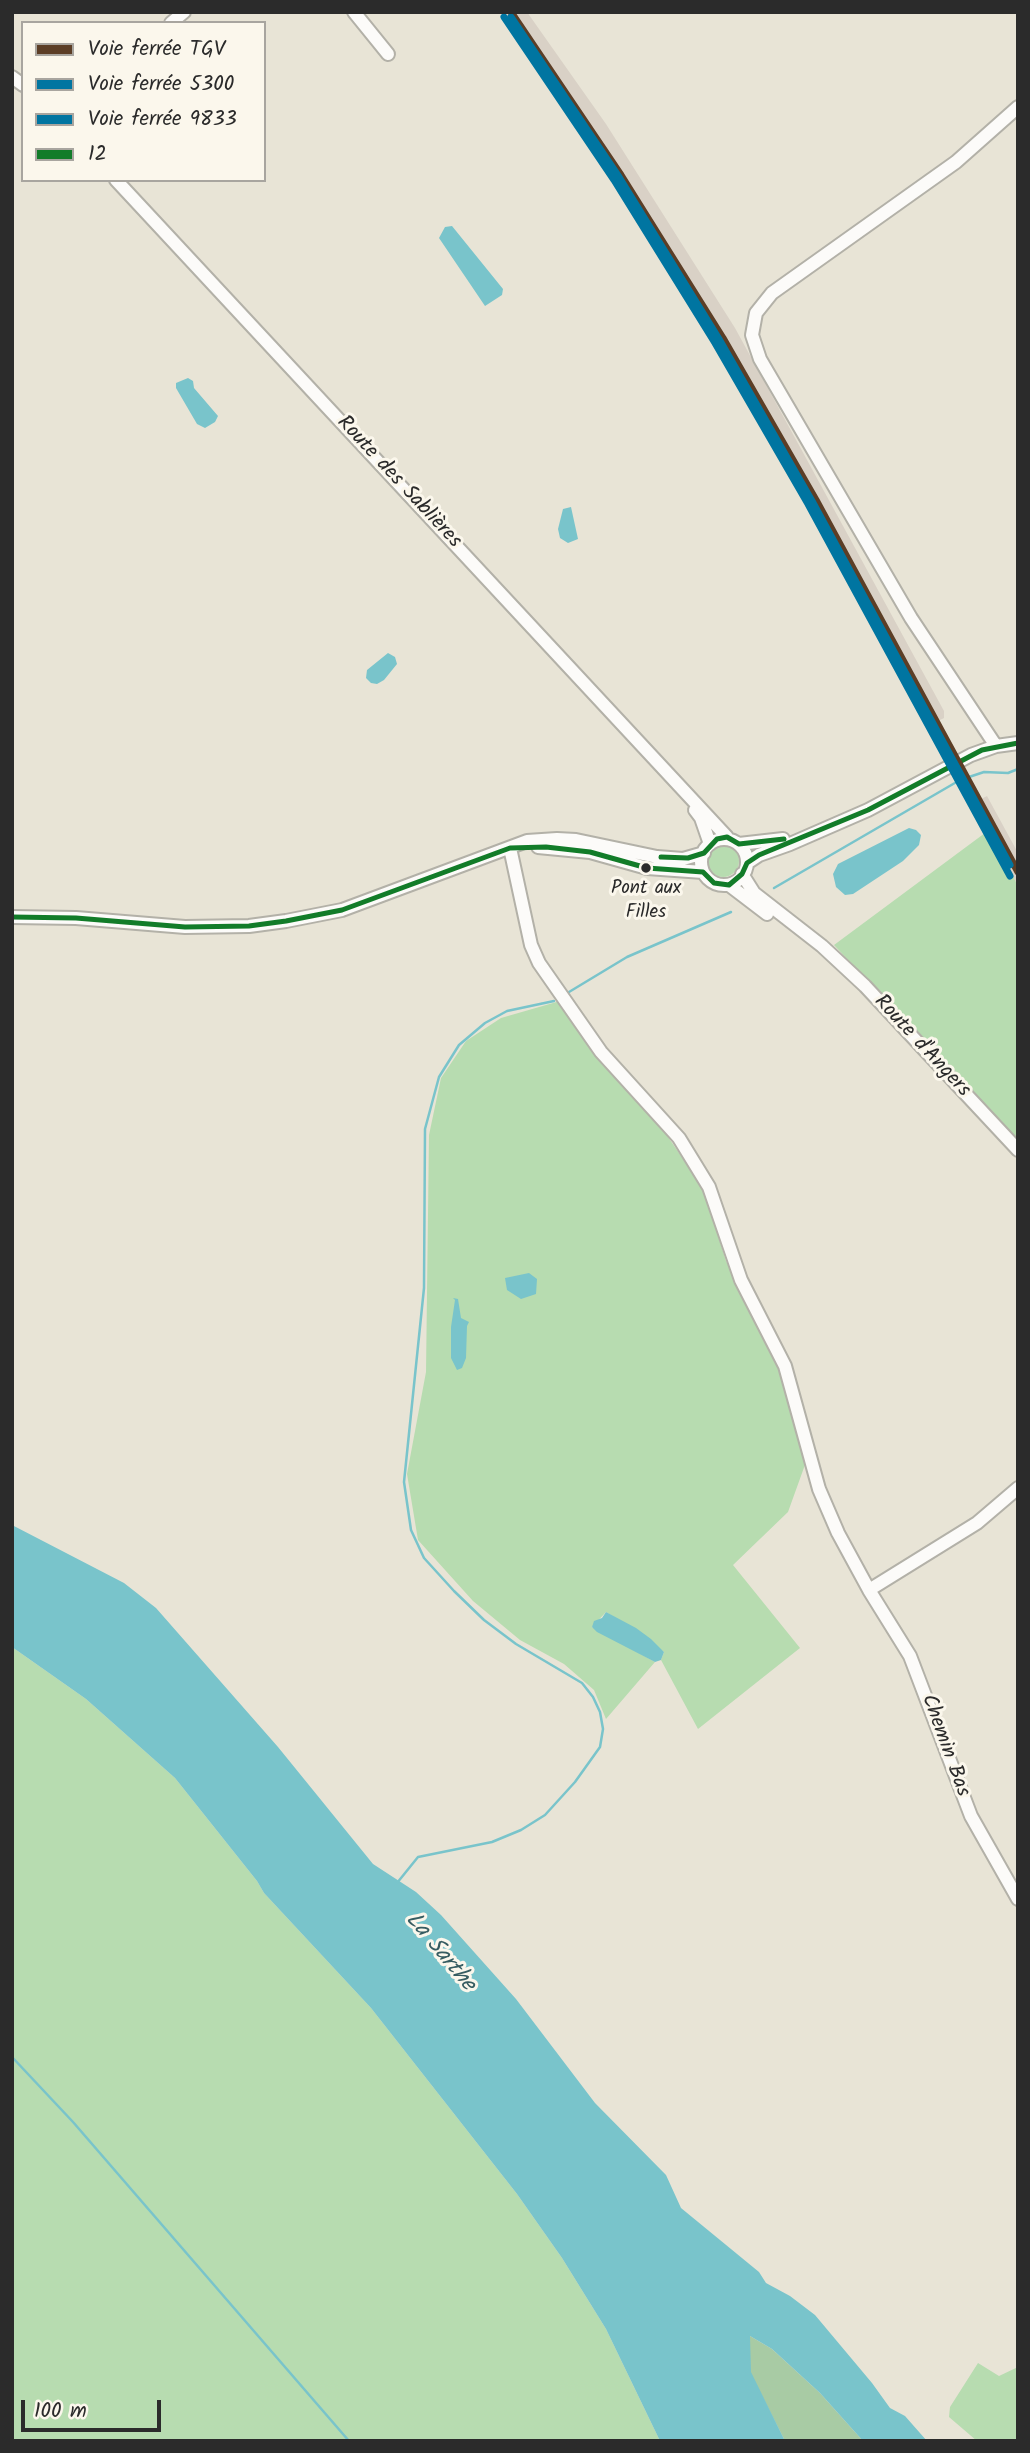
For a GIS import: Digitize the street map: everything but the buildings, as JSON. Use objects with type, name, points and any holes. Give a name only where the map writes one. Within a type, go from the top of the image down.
[{"type":"street","points":[[354,12],[388,54]]},
{"type":"street","points":[[996,746],[911,618],[760,359],[753,342],[752,329],[759,308],[772,293],[956,162],[1018,107]]},
{"type":"street","name":"Route des Sablières","points":[[119,182],[678,787],[733,841]]},
{"type":"street","points":[[971,711],[982,750]]},
{"type":"street","points":[[707,848],[701,862],[703,872],[713,883],[729,885],[759,855],[868,810],[982,750],[1018,743]]},
{"type":"street","name":"Route des Sablières","points":[[678,787],[701,818],[707,848]]},
{"type":"street","points":[[12,917],[76,918],[186,927],[248,926],[342,909],[527,841],[576,840],[657,857],[688,858],[717,839],[768,842],[821,831]]},
{"type":"street","points":[[733,841],[745,852],[745,869]]},
{"type":"street","points":[[510,848],[568,849],[590,852],[647,868],[703,872]]},
{"type":"street","name":"Chemin Bas","points":[[510,848],[531,945],[539,963],[601,1052],[679,1138],[709,1187],[741,1280],[785,1366],[819,1489],[838,1533],[870,1592],[910,1656],[971,1816],[1018,1899]]},
{"type":"street","name":"Route d'Angers","points":[[745,869],[754,893],[822,946],[865,986],[1018,1150]]},
{"type":"street","name":"Route d'Angers","points":[[729,885],[781,923],[822,946]]},
{"type":"street","points":[[870,1592],[977,1523],[1018,1488]]},
{"type":"shaded area","points":[[502,12],[527,12],[606,124],[735,328],[944,711],[944,718],[932,724],[923,715],[711,333],[592,144]]},
{"type":"shaded area","points":[[987,796],[1018,853],[1018,886],[975,802]]},
{"type":"green space","points":[[989,830],[1018,886],[1018,1137],[1015,1139],[834,945]]},
{"type":"green space","points":[[723,845],[735,849],[739,861],[735,873],[723,877],[711,873],[707,861],[711,849]]},
{"type":"green space","points":[[560,1001],[655,1118],[703,1188],[726,1261],[781,1367],[806,1462],[788,1512],[733,1565],[800,1648],[698,1729],[661,1660],[664,1652],[614,1617],[606,1612],[592,1627],[655,1662],[606,1719],[594,1690],[564,1664],[520,1640],[473,1601],[418,1540],[407,1474],[426,1372],[429,1135],[441,1078],[466,1041],[501,1018]]},
{"type":"green space","points":[[12,1647],[86,1699],[175,1778],[264,1893],[371,2008],[517,2194],[562,2258],[606,2329],[660,2441],[12,2441]]},
{"type":"green space","points":[[750,2336],[772,2349],[820,2393],[863,2441],[785,2441],[750,2372]]},
{"type":"green space","points":[[978,2363],[999,2376],[1018,2367],[1018,2441],[977,2441],[949,2417],[950,2407]]},
{"type":"water","points":[[452,226],[503,289],[502,295],[485,306],[439,238],[445,227]]},
{"type":"water","points":[[188,378],[218,416],[215,422],[205,428],[197,424],[176,388],[176,383]]},
{"type":"water","points":[[571,507],[578,539],[568,543],[560,538],[558,529],[563,509]]},
{"type":"water","points":[[388,653],[395,657],[397,664],[384,680],[377,684],[371,683],[366,678],[367,670]]},
{"type":"water","points":[[909,828],[921,835],[919,845],[903,861],[853,894],[845,895],[836,887],[833,874],[838,864]]},
{"type":"water","points":[[529,1273],[537,1279],[536,1294],[521,1299],[507,1290],[505,1278]]},
{"type":"water","points":[[453,1298],[458,1299],[461,1318],[469,1322],[466,1358],[462,1368],[457,1370],[451,1358]]},
{"type":"water","name":"La Sarthe","points":[[12,1525],[124,1583],[156,1608],[278,1747],[373,1864],[416,1892],[441,1915],[516,1999],[595,2103],[666,2175],[681,2208],[759,2272],[766,2283],[790,2296],[815,2315],[890,2408],[905,2416],[927,2441],[863,2441],[820,2393],[772,2349],[750,2336],[751,2372],[785,2441],[660,2441],[606,2329],[562,2258],[517,2194],[371,2008],[264,1893],[175,1778],[86,1699],[12,1647]]},
{"type":"water","points":[[606,1612],[651,1639],[664,1652],[661,1660],[655,1662],[597,1632],[592,1627],[594,1621],[602,1618]]},
{"type":"waterway","points":[[774,888],[960,780],[984,772],[1008,773],[1018,769]]},
{"type":"waterway","points":[[569,992],[627,957],[731,912]]},
{"type":"waterway","points":[[397,1883],[418,1857],[492,1842],[521,1830],[545,1815],[575,1782],[600,1747],[603,1729],[600,1712],[582,1683],[516,1644],[484,1620],[424,1558],[411,1530],[404,1482],[424,1288],[425,1129],[439,1077],[459,1045],[485,1023],[507,1011],[554,1001]]},
{"type":"waterway","points":[[12,2057],[73,2122],[349,2441]]},
{"type":"rail line","name":"TGV","points":[[511,12],[621,175],[723,338],[816,500],[1018,872]]},
{"type":"rail line","name":"5300","points":[[504,17],[614,180],[715,343],[808,504],[1010,876]]},
{"type":"rail line","name":"9833","points":[[511,17],[619,177],[719,339],[812,501],[1010,865]]},
{"type":"transit line","name":"12","points":[[12,917],[76,918],[185,927],[249,926],[286,921],[342,910],[510,848],[546,847],[590,852],[647,868],[703,872],[714,883],[729,885],[742,874],[747,863],[759,855],[868,810],[982,750],[1018,743]]},
{"type":"transit line","name":"12","points":[[661,857],[688,858],[704,853],[717,839],[727,837],[739,844],[784,839]]},
{"type":"place","name":"Pont aux Filles","points":[[646,868]]}]
